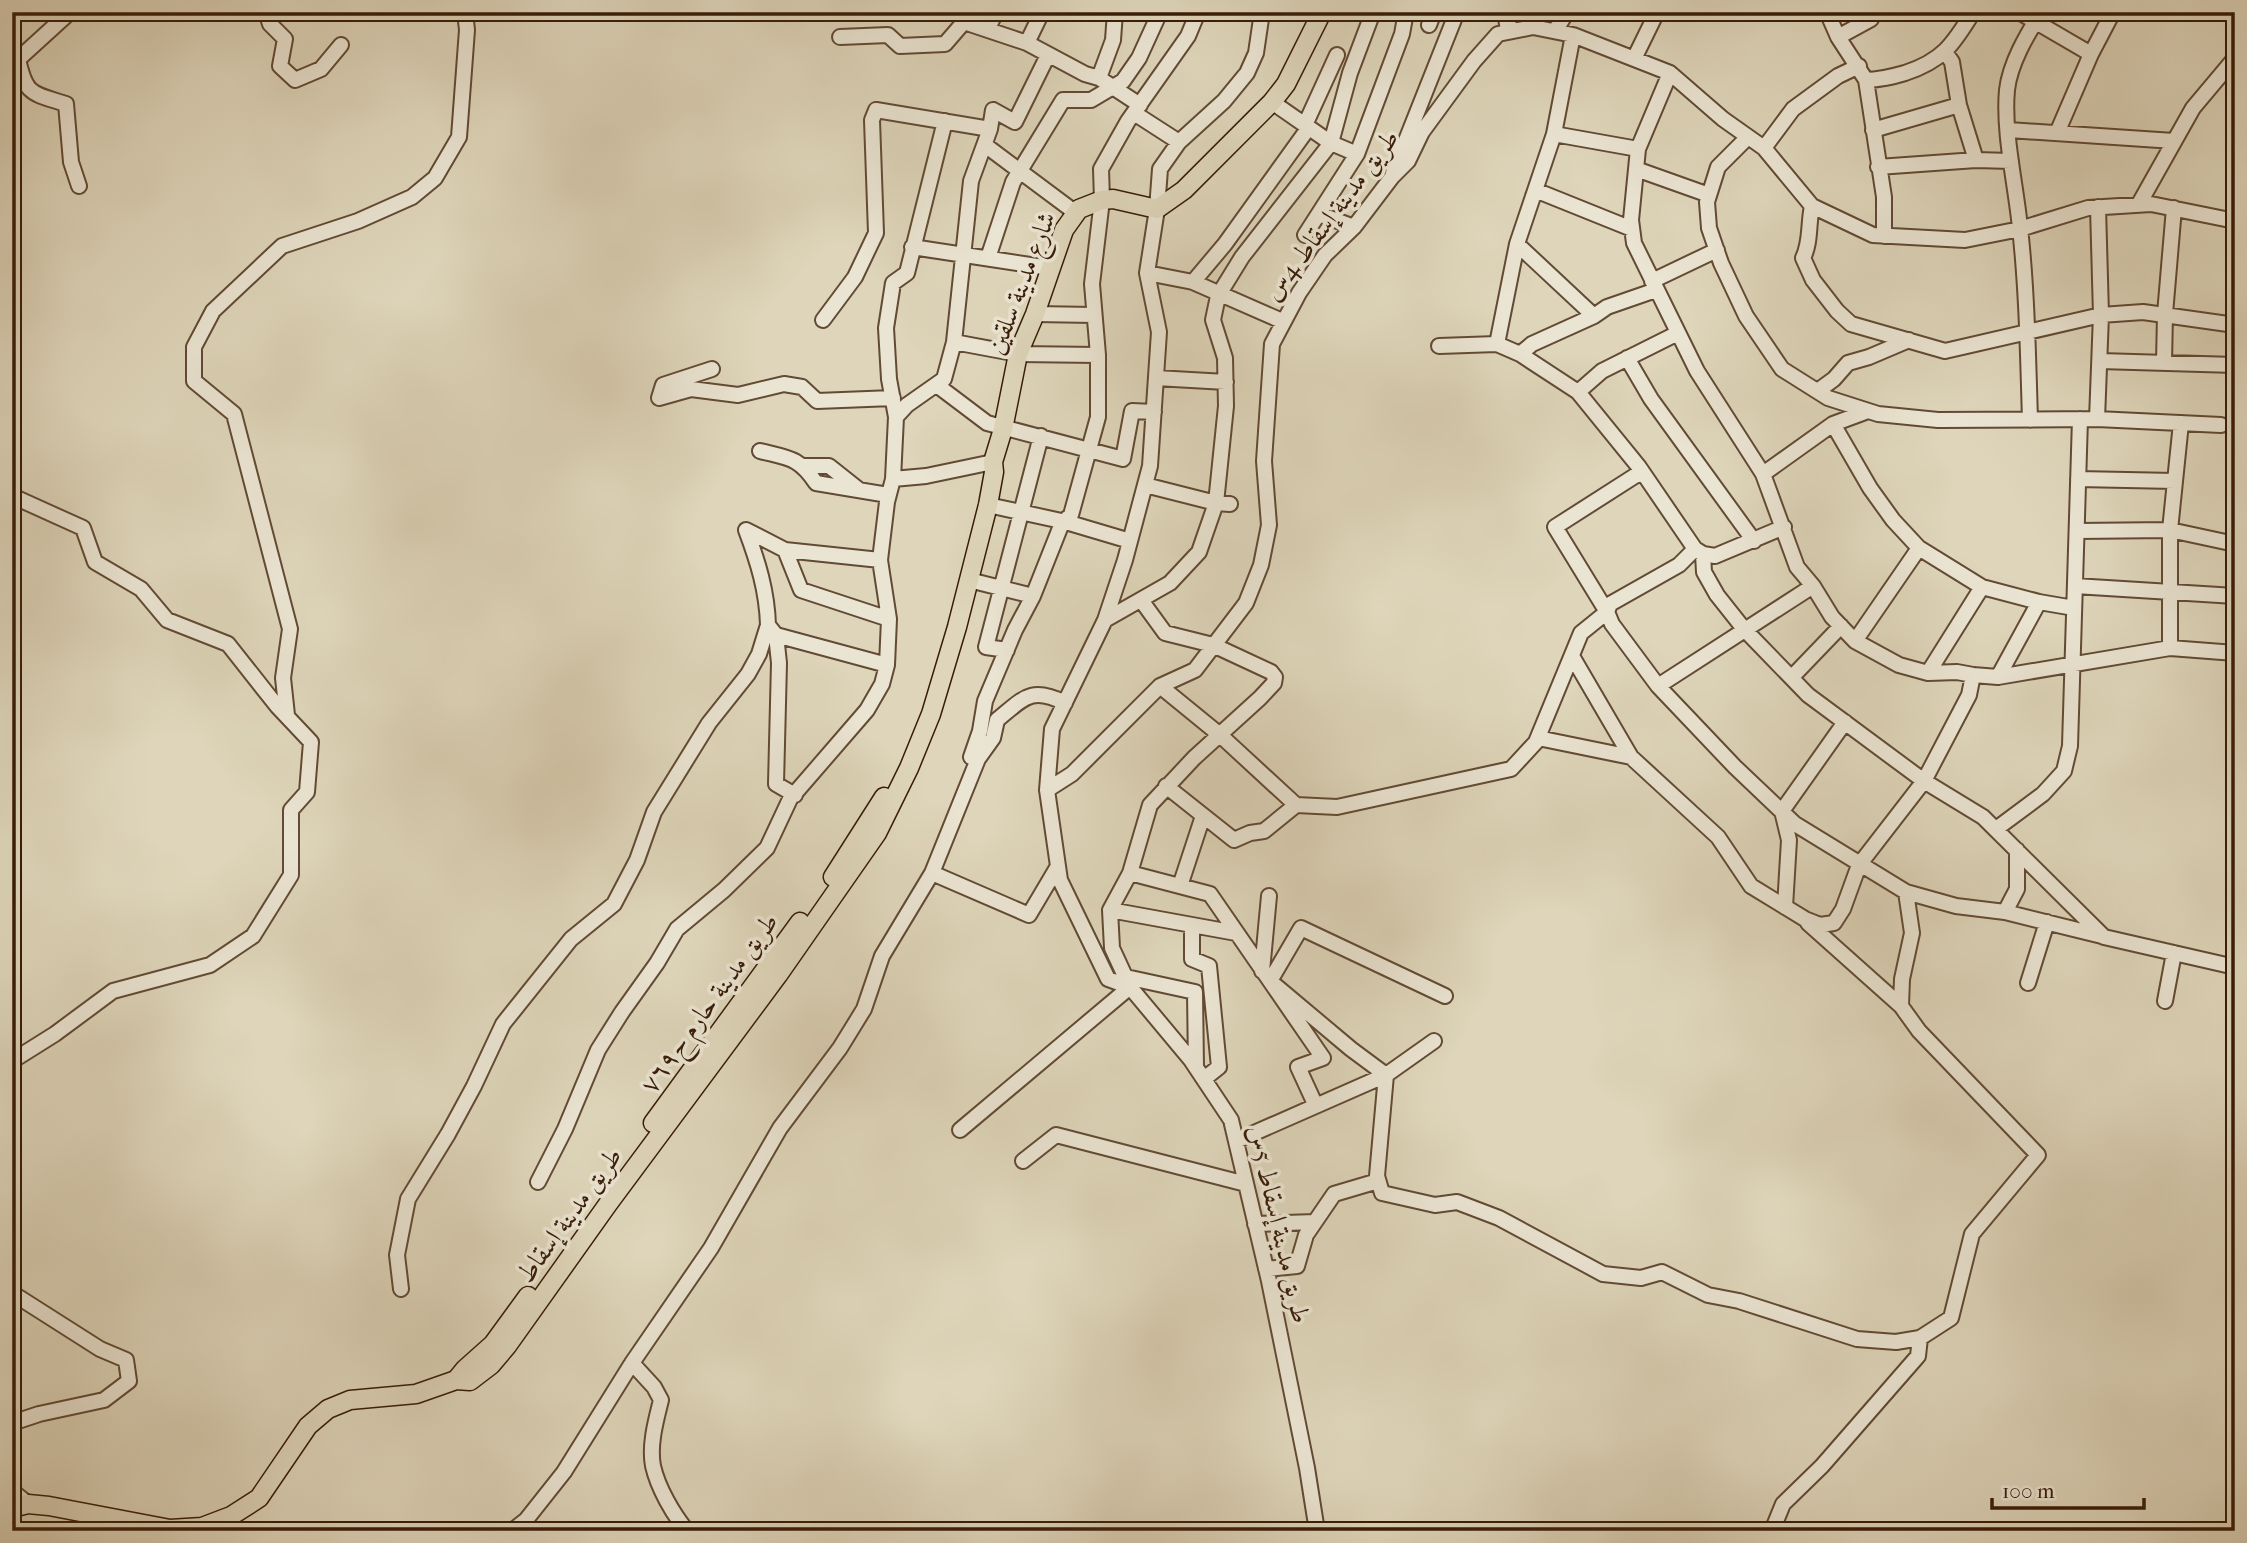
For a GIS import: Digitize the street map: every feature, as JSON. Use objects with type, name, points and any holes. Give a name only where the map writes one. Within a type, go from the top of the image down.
[{"type":"main road","points":[[1102,200],[1113,199],[1157,209],[1184,190],[1272,102],[1286,84],[1322,12]]},
{"type":"main road","name":"شارع مدينة سلقين","points":[[957,627],[988,505],[994,472],[993,462],[1003,429],[1018,354],[1064,230],[1079,209],[1102,200]]},
{"type":"main road","name":"طريق مدينة حارم ح٧٦٩","points":[[20,1506],[49,1506],[170,1529],[202,1527],[231,1516],[259,1497],[308,1426],[327,1409],[350,1400],[416,1394],[456,1380],[500,1335],[826,888],[887,793],[925,716],[957,627]]},
{"type":"street","points":[[70,12],[15,61],[23,83],[33,93],[66,104],[71,162],[79,186]]},
{"type":"street","points":[[266,12],[270,24],[285,39],[280,66],[295,79],[321,69],[341,46]]},
{"type":"street","points":[[287,715],[283,678],[290,629],[234,414],[194,381],[194,346],[213,311],[282,246],[358,221],[412,197],[435,178],[459,137],[467,30],[465,12]]},
{"type":"street","points":[[988,28],[996,12]]},
{"type":"street","points":[[1027,43],[1042,12]]},
{"type":"street","points":[[988,258],[1013,182],[1063,100],[1091,100],[1106,82],[1115,12]]},
{"type":"street","points":[[1106,82],[1123,81],[1139,58],[1160,12]]},
{"type":"street","points":[[978,759],[971,757],[985,701],[1033,596],[1062,523],[1071,515],[1099,409],[1092,284],[1102,200],[1101,169],[1137,109],[1188,36],[1198,12]]},
{"type":"street","name":"طريق مدينة إسقاط 5س","points":[[1262,12],[1256,53],[1247,73],[1224,101],[1179,142],[1160,169],[1147,274],[1159,332],[1150,466],[1105,620],[1052,729],[1047,790],[1060,880],[1108,979],[1128,982],[1200,1073],[1231,1119],[1266,1269],[1307,1468],[1317,1531]]},
{"type":"street","points":[[1105,620],[1170,583],[1199,552],[1223,504],[1225,358],[1213,320],[1219,294],[1242,257],[1331,144],[1350,73],[1373,12]]},
{"type":"street","points":[[1305,235],[1357,155],[1402,34],[1406,12]]},
{"type":"street","points":[[1392,177],[1457,12]]},
{"type":"street","points":[[1505,12],[1507,24],[1513,30],[1533,27],[1573,35],[1670,73],[1723,119],[1764,148],[1812,206],[1874,235],[1965,240],[2020,229],[2088,208],[2140,204],[2231,220],[2235,205]]},
{"type":"street","points":[[1555,31],[1567,12]]},
{"type":"street","points":[[1634,59],[1657,12]]},
{"type":"street","points":[[1826,12],[1838,37],[1866,80],[1884,197],[1884,236]]},
{"type":"street","points":[[1838,37],[1871,19],[1874,12]]},
{"type":"street","points":[[1866,80],[1880,80],[1927,66],[1945,52],[1973,12]]},
{"type":"street","points":[[2019,12],[2038,16],[2058,36],[2091,54]]},
{"type":"street","points":[[2057,133],[2091,54],[2113,12]]},
{"type":"street","points":[[2030,420],[2020,229],[2007,104],[2010,77],[2038,16]]},
{"type":"street","points":[[840,37],[888,35],[900,46],[945,44],[960,17],[1027,43],[1085,74],[1106,82],[1179,142]]},
{"type":"street","name":"طريق مدينة إسقاط 4س","points":[[1047,790],[1072,774],[1160,686],[1195,670],[1247,603],[1261,565],[1269,525],[1264,461],[1272,344],[1282,321],[1325,255],[1354,227],[1392,177],[1408,161],[1422,132],[1474,61],[1497,34],[1513,30]]},
{"type":"street","points":[[1497,344],[1517,244],[1555,134],[1573,35]]},
{"type":"street","points":[[1945,52],[1952,62],[1959,105],[1976,160]]},
{"type":"street","points":[[896,418],[907,405],[938,386],[944,379],[954,342],[971,181],[985,145],[993,110],[1015,122],[1048,55]]},
{"type":"street","points":[[1194,282],[1225,244],[1307,130],[1305,125],[1336,55]]},
{"type":"street","points":[[2140,204],[2193,108],[2235,58]]},
{"type":"street","points":[[1764,148],[1793,109],[1838,76],[1859,66]]},
{"type":"street","points":[[1670,73],[1637,149],[1632,229],[1634,243],[1697,370],[1763,474],[1797,567],[1813,586],[1832,617],[1855,640],[1899,665],[1928,673],[1957,672],[1998,677],[2170,648],[2235,653]]},
{"type":"street","points":[[1272,102],[1331,144],[1357,155]]},
{"type":"street","points":[[1872,130],[1959,105]]},
{"type":"street","points":[[823,320],[855,277],[876,233],[872,120],[876,110],[990,128]]},
{"type":"street","points":[[538,1182],[565,1129],[598,1050],[657,964],[677,929],[724,890],[767,848],[795,795],[867,710],[882,684],[887,665],[888,620],[880,560],[888,495],[893,479],[896,418],[886,328],[893,283],[907,273],[945,121]]},
{"type":"street","points":[[2009,130],[2174,141]]},
{"type":"street","points":[[1555,134],[1637,149]]},
{"type":"street","points":[[1748,137],[1718,167],[1709,195],[1709,228],[1746,316],[1782,369],[1828,398],[1878,414],[1938,420],[2096,419],[2221,425]]},
{"type":"street","points":[[985,145],[1076,213]]},
{"type":"street","points":[[1878,167],[1976,160],[2011,161]]},
{"type":"street","points":[[1636,169],[1709,195]]},
{"type":"street","points":[[1532,196],[1540,192],[1632,229]]},
{"type":"street","points":[[1812,206],[1809,223],[1810,244],[1803,258],[1813,280],[1837,311],[1851,324],[1945,351],[2101,315],[2143,312],[2235,325]]},
{"type":"street","points":[[2096,419],[2101,315],[2098,207]]},
{"type":"street","points":[[2164,363],[2165,314],[2174,208]]},
{"type":"street","points":[[1319,214],[1354,227]]},
{"type":"street","points":[[1225,244],[1242,257]]},
{"type":"street","points":[[1517,244],[1594,316]]},
{"type":"street","points":[[912,247],[1050,268]]},
{"type":"street","points":[[1520,354],[1540,340],[1594,316],[1717,250]]},
{"type":"street","points":[[1147,274],[1194,282],[1282,321]]},
{"type":"street","points":[[1035,314],[1094,315]]},
{"type":"street","points":[[1578,392],[1602,371],[1678,333]]},
{"type":"street","points":[[1819,390],[1834,379],[1848,363],[1870,357],[1909,340]]},
{"type":"street","points":[[954,342],[1018,354],[1098,355]]},
{"type":"street","points":[[1439,346],[1497,344],[1520,354],[1578,392],[1642,472],[1699,552],[1704,572],[1717,595],[1744,629],[1808,695],[1924,781],[1983,817],[2104,937]]},
{"type":"street","points":[[1627,358],[1651,399],[1754,541]]},
{"type":"street","points":[[2100,361],[2235,365]]},
{"type":"street","points":[[712,369],[663,385],[659,398],[691,389],[738,395],[784,384],[802,387],[817,401],[892,398]]},
{"type":"street","points":[[1156,378],[1226,382]]},
{"type":"street","points":[[938,386],[987,423],[1123,459],[1132,411],[1154,412]]},
{"type":"street","points":[[1763,474],[1833,424],[1868,411]]},
{"type":"street","points":[[1996,829],[2042,794],[2064,771],[2070,746],[2080,419]]},
{"type":"street","points":[[2170,648],[2170,530],[2181,423]]},
{"type":"street","points":[[1833,424],[1870,488],[1893,520],[1919,548],[1982,587],[2074,608]]},
{"type":"street","points":[[1007,650],[986,647],[1041,436]]},
{"type":"street","points":[[760,451],[791,459],[805,466],[816,483],[888,495]]},
{"type":"street","points":[[893,479],[926,476],[993,462]]},
{"type":"street","points":[[1642,472],[1555,527],[1608,612],[1612,624],[1658,686],[1735,767],[1796,824],[1906,892],[1956,906],[2005,912],[2235,967]]},
{"type":"street","points":[[2078,479],[2175,481]]},
{"type":"street","points":[[1145,485],[1223,504]]},
{"type":"street","points":[[12,496],[83,528],[95,562],[141,589],[167,620],[228,644],[311,742],[307,792],[291,810],[290,875],[253,936],[210,965],[113,991],[55,1034],[12,1061]]},
{"type":"street","points":[[988,505],[1066,522],[1130,541]]},
{"type":"street","points":[[1160,686],[1220,735],[1296,804],[1337,807],[1511,769],[1538,738],[1581,633],[1608,612],[1610,604],[1699,552],[1715,556],[1784,527]]},
{"type":"street","points":[[795,795],[776,784],[779,663],[760,567],[746,530],[785,550],[880,560]]},
{"type":"street","points":[[2077,531],[2170,530],[2235,544]]},
{"type":"street","points":[[1855,640],[1919,548]]},
{"type":"street","points":[[785,550],[801,590],[888,620]]},
{"type":"street","points":[[969,580],[1033,596]]},
{"type":"street","points":[[1658,686],[1813,586]]},
{"type":"street","points":[[2075,586],[2235,596]]},
{"type":"street","points":[[1928,673],[1982,587]]},
{"type":"street","points":[[1128,982],[1112,948],[1110,910],[1130,873],[1150,805],[1166,786],[1260,698],[1274,683],[1275,677],[1271,672],[1213,645],[1165,633],[1141,600]]},
{"type":"street","points":[[1998,677],[2039,602]]},
{"type":"street","points":[[1791,677],[1841,626]]},
{"type":"street","points":[[772,630],[887,665]]},
{"type":"street","points":[[401,1289],[397,1255],[408,1199],[448,1134],[503,1024],[571,939],[614,904],[637,860],[654,812],[709,723],[748,674],[772,630]]},
{"type":"street","points":[[1572,656],[1631,757],[1718,837],[1751,886],[1805,919],[1820,925],[1834,923],[1843,909],[1859,865],[1924,781],[1969,695],[1973,675]]},
{"type":"street","points":[[512,1531],[526,1520],[564,1472],[632,1363],[710,1248],[780,1128],[840,1048],[864,1009],[882,956],[932,873],[978,759],[993,738],[997,720],[1026,698],[1045,693],[1065,703]]},
{"type":"street","points":[[1785,907],[1789,840],[1782,811],[1845,722]]},
{"type":"street","points":[[1538,738],[1631,757]]},
{"type":"street","points":[[1166,786],[1234,840],[1250,833],[1264,831],[1296,804]]},
{"type":"street","points":[[1180,886],[1203,816]]},
{"type":"street","points":[[2005,912],[2017,889],[2017,850]]},
{"type":"street","points":[[932,873],[1029,915],[1058,866]]},
{"type":"street","points":[[1130,873],[1210,894],[1323,1058],[1298,1067],[1315,1104]]},
{"type":"street","points":[[1901,1006],[1902,979],[1912,933],[1906,892]]},
{"type":"street","points":[[1266,976],[1269,896]]},
{"type":"street","points":[[1110,910],[1236,933]]},
{"type":"street","points":[[1386,1075],[1377,1176],[1382,1193],[1435,1205],[1457,1202],[1499,1218],[1604,1274],[1641,1278],[1661,1272],[1709,1295],[1739,1301],[1857,1339],[1896,1342],[1920,1338],[1951,1318],[1972,1234],[2038,1155],[1919,1031],[1901,1006],[1805,919]]},
{"type":"street","points":[[2028,983],[2047,922]]},
{"type":"street","points":[[960,1130],[1128,982],[1195,992],[1200,1073],[1219,1067],[1209,966],[1192,959],[1192,925]]},
{"type":"street","points":[[1266,976],[1301,928],[1445,996]]},
{"type":"street","points":[[2165,1001],[2174,953]]},
{"type":"street","points":[[1266,976],[1351,1049],[1386,1075]]},
{"type":"street","points":[[1236,1141],[1386,1075],[1434,1041]]},
{"type":"street","points":[[1023,1161],[1056,1135],[1246,1184]]},
{"type":"street","points":[[1266,1269],[1297,1266],[1306,1235],[1334,1194],[1378,1181]]},
{"type":"street","points":[[1255,1224],[1315,1222]]},
{"type":"street","points":[[12,1293],[100,1349],[126,1360],[129,1381],[104,1400],[12,1423]]},
{"type":"street","points":[[1772,1531],[1783,1504],[1822,1466],[1917,1356],[1920,1338]]},
{"type":"street","points":[[632,1363],[654,1387],[661,1400],[654,1428],[653,1466],[664,1492],[687,1531]]},
{"type":"street","points":[[12,1491],[20,1506]]}]
